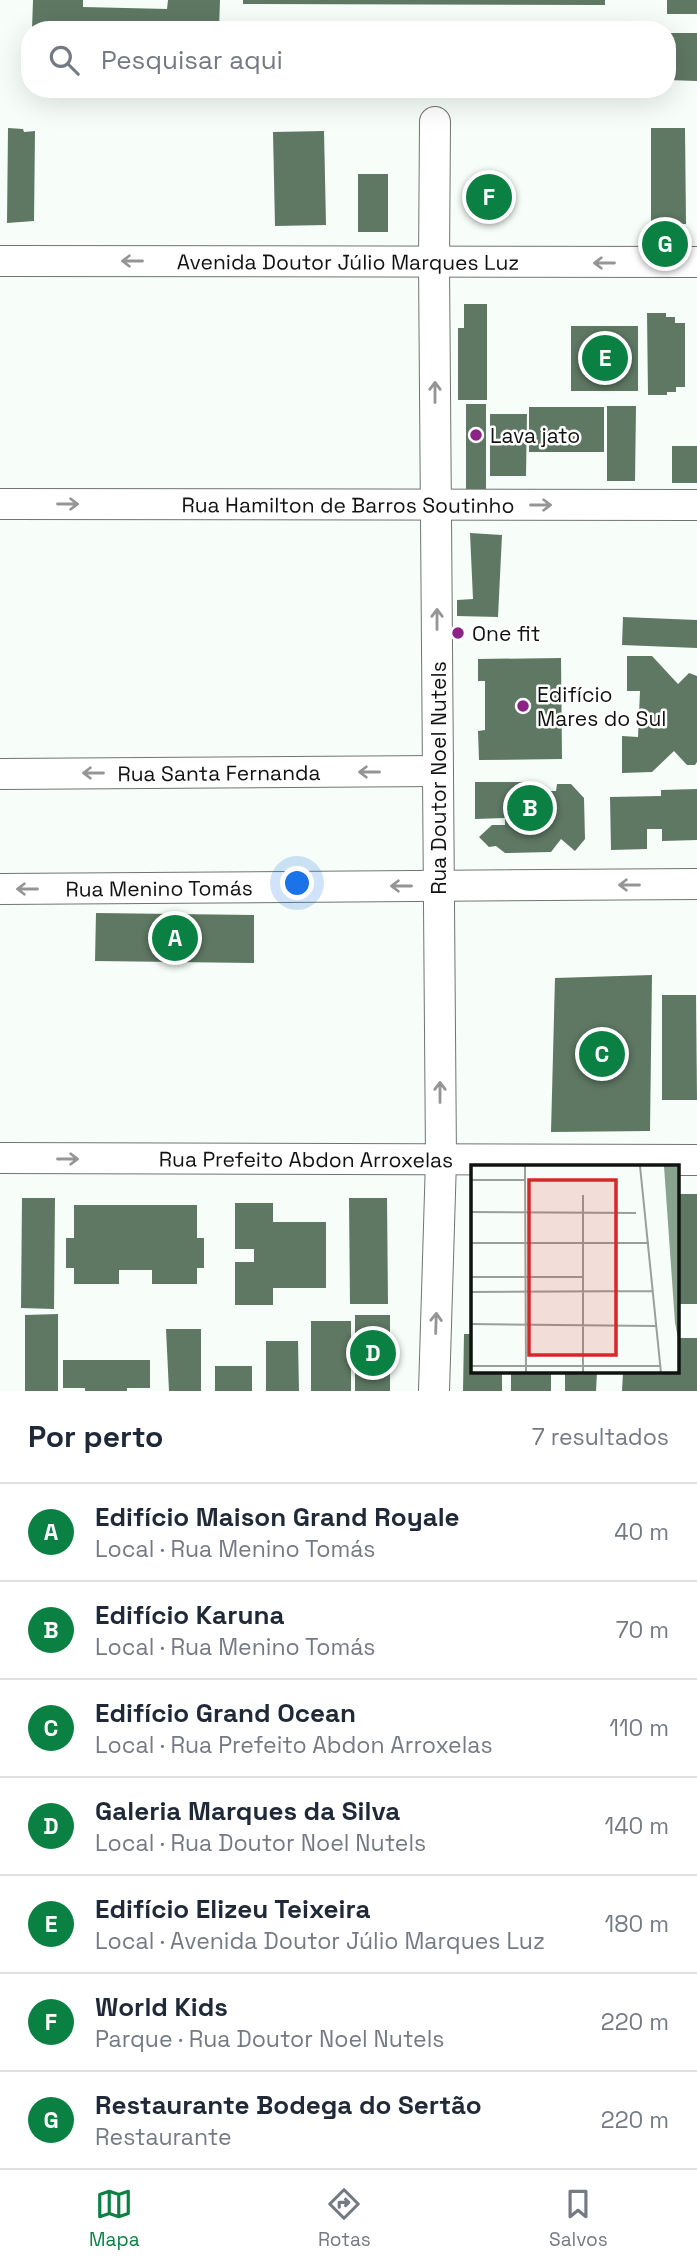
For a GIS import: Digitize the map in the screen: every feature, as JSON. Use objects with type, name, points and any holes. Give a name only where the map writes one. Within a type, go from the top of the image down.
[{"type":"street","name":"Rua Doutor Noel Nutels","points":[[434,1391],[440,1160],[435,122]]},
{"type":"street","name":"Avenida Doutor Júlio Marques Luz","points":[[0,261],[697,262]]},
{"type":"street","name":"Rua Hamilton de Barros Soutinho","points":[[0,504],[697,505]]},
{"type":"street","name":"Rua Santa Fernanda","points":[[0,774],[438,771]]},
{"type":"street","name":"Rua Menino Tomás","points":[[0,889],[697,884]]},
{"type":"street","name":"Rua Prefeito Abdon Arroxelas","points":[[0,1158],[697,1160]]},
{"type":"building","points":[[33,0],[83,0],[83,7],[167,9],[168,0],[220,0],[219,21],[32,21]]},
{"type":"building","points":[[243,0],[605,0],[605,5],[243,4]]},
{"type":"building","points":[[667,0],[697,0],[697,14],[667,14]]},
{"type":"building","points":[[676,33],[697,33],[697,81],[676,80]]},
{"type":"building","points":[[8,128],[23,129],[24,132],[35,131],[34,221],[7,223]]},
{"type":"building","points":[[651,128],[685,128],[686,224],[651,224]]},
{"type":"building","points":[[324,131],[326,225],[275,226],[273,132]]},
{"type":"building","points":[[358,174],[388,174],[388,232],[358,232]]},
{"type":"building","points":[[464,304],[487,304],[487,400],[458,400],[458,328],[464,328]]},
{"type":"building","points":[[647,313],[666,313],[666,317],[675,317],[675,323],[685,323],[685,387],[676,387],[676,392],[667,392],[667,395],[648,395]]},
{"type":"building","points":[[571,326],[638,326],[638,391],[571,391]]},
{"type":"building","name":"Lava jato","points":[[466,404],[486,404],[486,492],[466,492]]},
{"type":"building","points":[[607,406],[636,406],[635,481],[607,481]]},
{"type":"building","points":[[529,407],[604,407],[604,452],[529,452]]},
{"type":"building","points":[[490,414],[527,414],[526,476],[490,476]]},
{"type":"building","points":[[672,446],[697,446],[697,483],[672,483]]},
{"type":"building","points":[[470,533],[502,535],[498,617],[457,616],[457,600],[473,599]]},
{"type":"building","points":[[623,617],[697,620],[697,648],[622,645]]},
{"type":"building","points":[[627,656],[652,656],[678,684],[689,673],[697,676],[695,765],[687,765],[674,751],[652,772],[622,773],[622,736],[638,737],[640,691],[627,691]]},
{"type":"building","name":"Edifício Mares do Sul","points":[[561,658],[562,759],[479,760],[478,731],[485,730],[485,681],[478,681],[478,659]]},
{"type":"building","points":[[475,782],[531,782],[539,791],[556,791],[557,784],[571,784],[584,798],[585,839],[575,851],[561,839],[551,852],[505,853],[496,846],[489,847],[479,837],[492,825],[505,825],[505,818],[475,819]]},
{"type":"building","points":[[697,789],[697,840],[662,841],[662,829],[647,829],[647,849],[611,850],[610,797],[661,796],[661,790]]},
{"type":"building","points":[[96,913],[254,915],[254,963],[95,961]]},
{"type":"building","points":[[652,975],[650,1131],[551,1132],[555,978]]},
{"type":"building","points":[[662,995],[696,995],[697,1100],[662,1100]]},
{"type":"building","points":[[680,1194],[697,1194],[697,1304],[680,1304]]},
{"type":"building","points":[[22,1198],[55,1198],[54,1309],[21,1308]]},
{"type":"building","points":[[349,1198],[387,1198],[388,1304],[350,1304]]},
{"type":"building","points":[[235,1203],[273,1203],[273,1222],[326,1222],[326,1288],[273,1288],[273,1305],[235,1305],[235,1262],[254,1262],[254,1249],[235,1249]]},
{"type":"building","points":[[74,1205],[197,1205],[197,1238],[204,1238],[204,1268],[197,1268],[197,1284],[152,1284],[152,1270],[119,1270],[119,1284],[74,1284],[74,1268],[66,1268],[66,1238],[74,1238]]},
{"type":"building","points":[[58,1314],[58,1391],[25,1391],[25,1315]]},
{"type":"building","points":[[355,1315],[390,1315],[390,1391],[355,1391]]},
{"type":"building","points":[[311,1321],[351,1321],[351,1391],[311,1391]]},
{"type":"building","points":[[166,1329],[201,1329],[201,1391],[169,1391]]},
{"type":"building","points":[[464,1334],[471,1334],[471,1374],[502,1374],[502,1391],[463,1391]]},
{"type":"building","points":[[680,1338],[697,1338],[697,1391],[622,1391],[623,1374],[680,1374]]},
{"type":"building","points":[[266,1341],[298,1341],[299,1391],[266,1391]]},
{"type":"building","points":[[63,1360],[150,1360],[150,1388],[85,1391],[85,1388],[63,1388]]},
{"type":"building","points":[[215,1366],[252,1366],[252,1391],[215,1391]]},
{"type":"building","points":[[511,1374],[551,1374],[551,1391],[511,1391]]},
{"type":"building","points":[[565,1374],[597,1374],[596,1391],[565,1391]]},
{"type":"place","name":"World Kids","points":[[489,197]]},
{"type":"place","name":"Restaurante Bodega do Sertão","points":[[665,244]]},
{"type":"place","name":"Edifício Elizeu Teixeira","points":[[605,358]]},
{"type":"place","name":"Lava jato","points":[[476,435]]},
{"type":"place","name":"One fit","points":[[458,633]]},
{"type":"place","name":"Edifício Mares do Sul","points":[[523,706]]},
{"type":"place","name":"Edifício Karuna","points":[[530,808]]},
{"type":"place","name":"Edifício Maison Grand Royale","points":[[175,938]]},
{"type":"place","name":"Edifício Grand Ocean","points":[[602,1054]]},
{"type":"place","name":"Galeria Marques da Silva","points":[[373,1353]]}]
